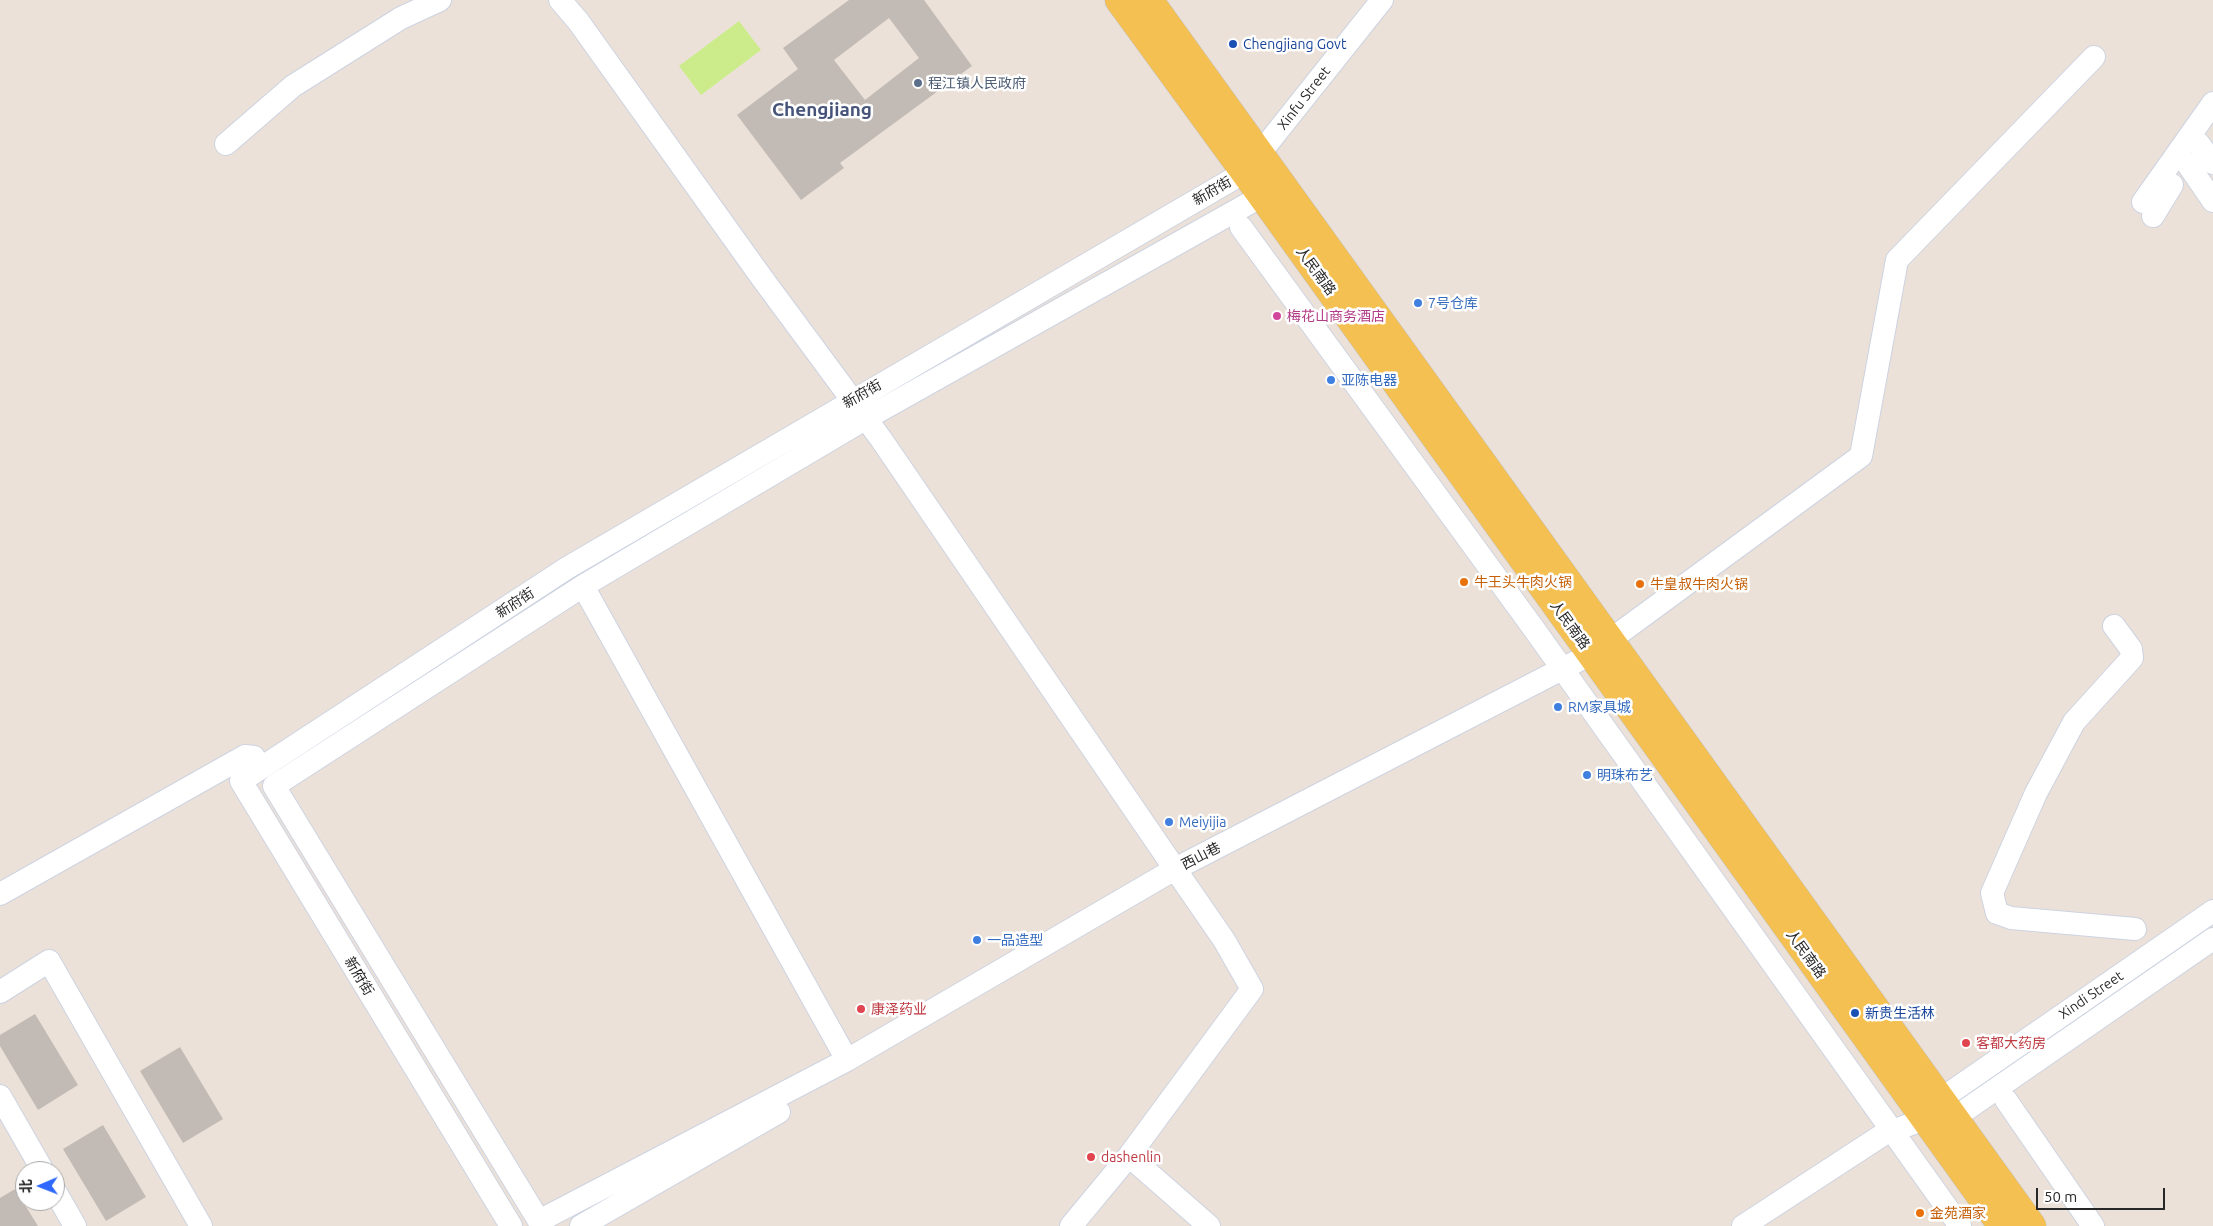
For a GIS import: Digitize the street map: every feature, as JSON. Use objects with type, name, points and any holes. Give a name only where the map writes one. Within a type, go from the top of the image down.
[{"type":"main road","name":"人民南路","points":[[1119,0],[1252,163],[1601,647],[1935,1116],[2002,1226]]},
{"type":"main road","name":"人民南路","points":[[1149,0],[1252,163],[1262,196],[1601,647]]},
{"type":"main road","name":"人民南路","points":[[1935,1116],[2032,1226]]},
{"type":"street","points":[[226,144],[293,86],[401,18],[440,0]]},
{"type":"street","points":[[560,0],[578,21],[881,439],[1179,875]]},
{"type":"street","name":"Xinfu Street","points":[[1252,163],[1382,0]]},
{"type":"street","name":"西山巷","points":[[1071,1226],[1129,1156],[1252,989],[1224,940],[1179,875],[1601,647],[1861,456],[1897,260],[2094,57]]},
{"type":"street","points":[[2213,104],[2148,209],[2187,163],[2213,125]]},
{"type":"street","points":[[2199,144],[2213,163]]},
{"type":"street","name":"新府街","points":[[511,1226],[241,781],[567,568],[1252,163]]},
{"type":"street","points":[[2187,163],[2213,201]]},
{"type":"street","name":"新府街","points":[[540,1223],[274,786],[583,586],[865,419],[1262,196]]},
{"type":"street","points":[[1241,227],[1534,629],[1960,1226]]},
{"type":"street","points":[[583,586],[846,1060]]},
{"type":"street","points":[[2114,626],[2130,649],[2132,658],[2074,722],[2036,793],[1992,893],[1997,913],[2010,918],[2135,929]]},
{"type":"street","points":[[0,894],[245,756],[254,757]]},
{"type":"street","points":[[540,1223],[846,1060],[1179,875]]},
{"type":"street","points":[[580,1226],[1179,875]]},
{"type":"street","name":"Xindi Street","points":[[1935,1116],[2213,911]]},
{"type":"street","name":"Xindi Street","points":[[1935,1116],[2213,939]]},
{"type":"street","points":[[0,992],[50,961],[202,1226]]},
{"type":"street","points":[[0,1096],[37,1161]]},
{"type":"street","points":[[2006,1100],[2093,1226]]},
{"type":"street","points":[[1743,1226],[1884,1134],[1935,1116]]},
{"type":"street","points":[[1129,1156],[1209,1226]]},
{"type":"street","points":[[65,1208],[75,1226]]},
{"type":"green space","points":[[739,21],[761,50],[701,95],[679,66]]},
{"type":"building","name":"程江镇人民政府","points":[[849,0],[924,0],[972,66],[840,163],[844,168],[801,200],[737,115],[798,69],[783,48]],"holes":[[[889,18],[919,58],[865,100],[834,60]]]},
{"type":"building","points":[[35,1014],[78,1085],[38,1110],[0,1046],[0,1035]]},
{"type":"building","points":[[180,1047],[223,1119],[183,1143],[140,1071]]},
{"type":"building","points":[[103,1125],[146,1197],[106,1221],[63,1149]]},
{"type":"building","points":[[15,1189],[15,1211],[29,1211],[38,1226],[0,1226],[0,1198]]},
{"type":"place","name":"Chengjiang Govt","points":[[1233,44]]},
{"type":"place","name":"程江镇人民政府","points":[[918,83]]},
{"type":"place","name":"7号仓库","points":[[1418,303]]},
{"type":"place","name":"梅花山商务酒店","points":[[1277,316]]},
{"type":"place","name":"亚陈电器","points":[[1331,380]]},
{"type":"place","name":"牛王头牛肉火锅","points":[[1464,582]]},
{"type":"place","name":"牛皇叔牛肉火锅","points":[[1640,584]]},
{"type":"place","name":"RM家具城","points":[[1558,707]]},
{"type":"place","name":"明珠布艺","points":[[1587,775]]},
{"type":"place","name":"Meiyijia","points":[[1169,822]]},
{"type":"place","name":"一品造型","points":[[977,940]]},
{"type":"place","name":"康泽药业","points":[[861,1009]]},
{"type":"place","name":"新贵生活林","points":[[1855,1013]]},
{"type":"place","name":"客都大药房","points":[[1966,1043]]},
{"type":"place","name":"dashenlin","points":[[1091,1157]]},
{"type":"place","name":"金苑酒家","points":[[1920,1213]]},
{"type":"district","name":"Chengjiang","points":[[822,110]]}]
